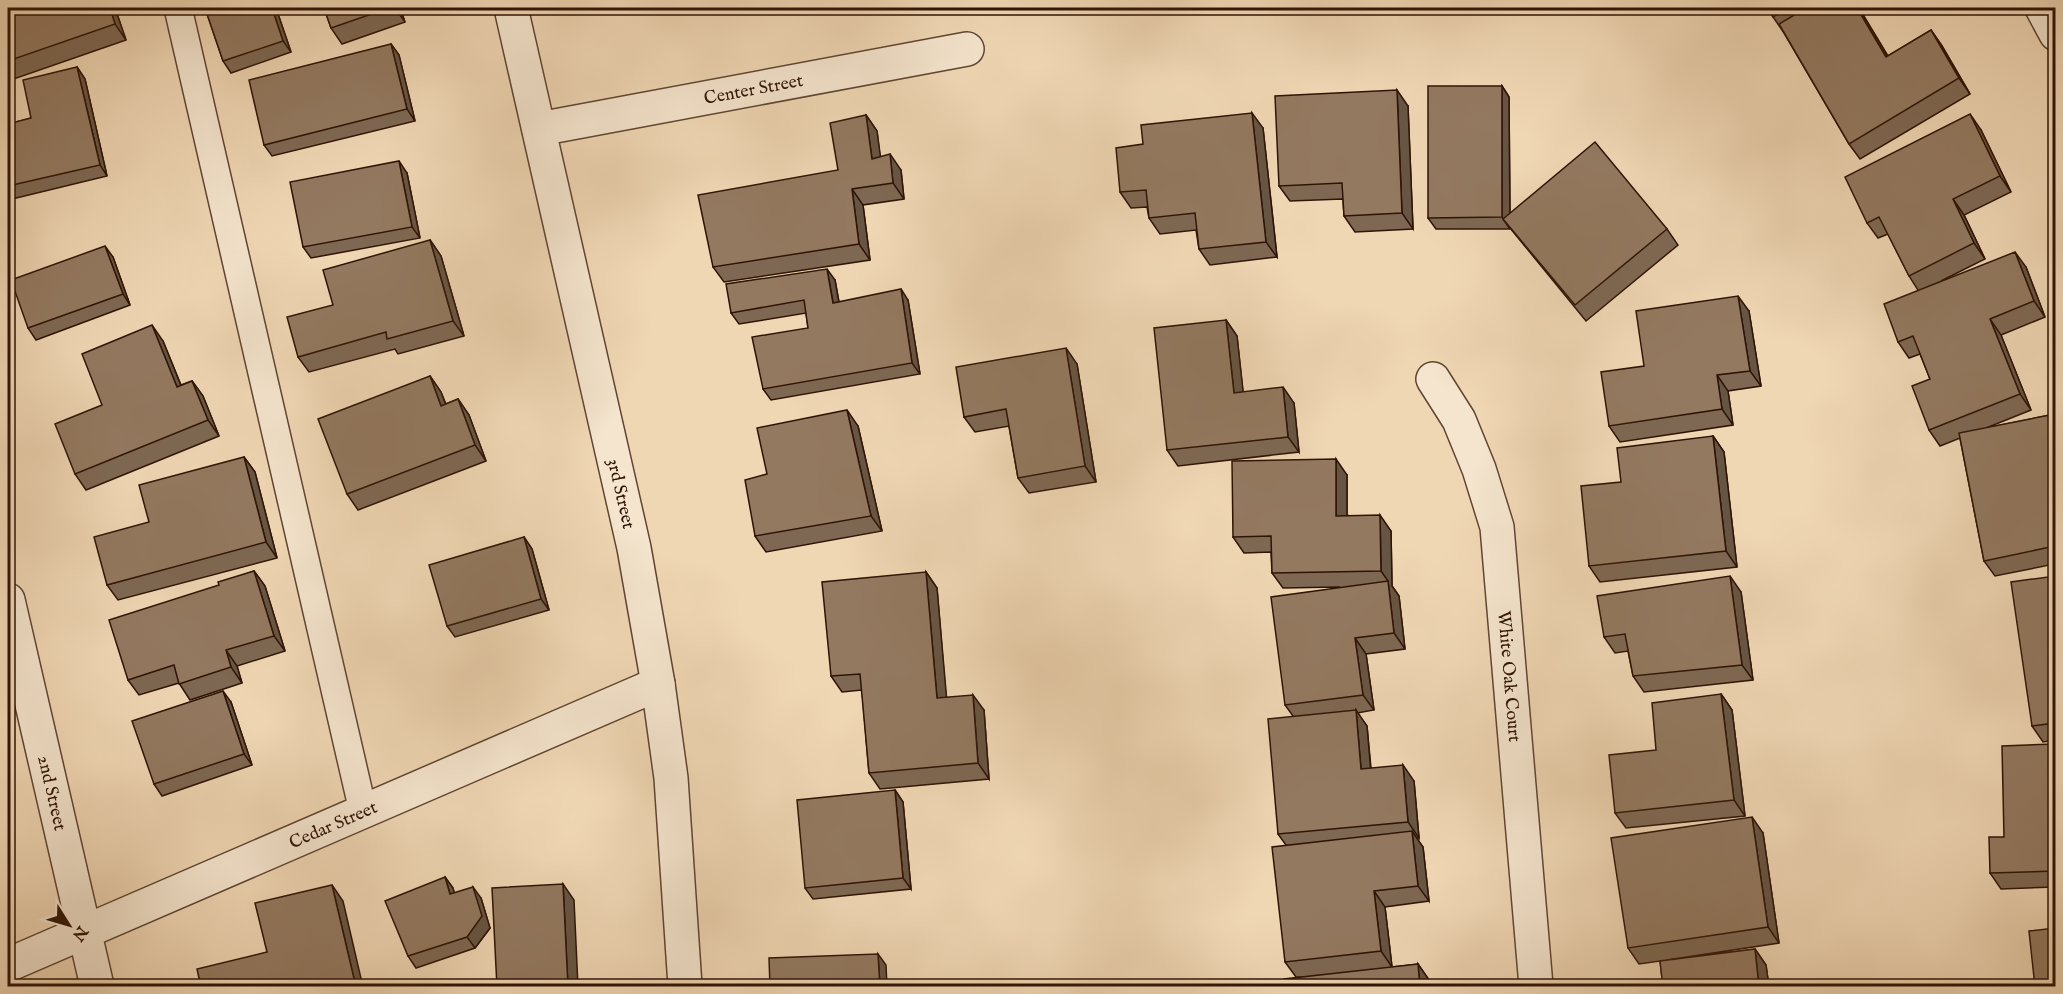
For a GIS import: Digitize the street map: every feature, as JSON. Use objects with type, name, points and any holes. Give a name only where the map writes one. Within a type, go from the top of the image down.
[{"type":"street","name":"3rd Street","points":[[511,8],[634,548],[658,684],[670,778],[686,987]]},
{"type":"street","points":[[2042,8],[2055,34]]},
{"type":"street","name":"Center Street","points":[[539,129],[967,49]]},
{"type":"street","name":"White Oak Court","points":[[1433,379],[1459,420],[1479,469],[1497,527],[1536,987]]},
{"type":"street","name":"2nd Street","points":[[8,600],[97,987]]},
{"type":"street","name":"Cedar Street","points":[[8,965],[658,684]]},
{"type":"lane","points":[[178,8],[363,811]]},
{"type":"building","points":[[8,8],[110,8],[115,24],[8,61]]},
{"type":"building","points":[[205,8],[272,8],[283,41],[223,61]]},
{"type":"building","points":[[324,8],[389,8],[331,28]]},
{"type":"building","points":[[1767,8],[1788,8],[1773,17]]},
{"type":"building","points":[[1806,8],[1857,8],[1886,57],[1931,30],[1959,78],[1849,144],[1779,24]]},
{"type":"building","points":[[391,44],[407,109],[264,145],[249,80]]},
{"type":"building","points":[[77,67],[100,165],[8,186],[8,124],[31,118],[23,80]]},
{"type":"building","points":[[1428,86],[1502,86],[1502,217],[1428,218]]},
{"type":"building","points":[[1397,90],[1402,213],[1344,216],[1342,183],[1279,186],[1275,96]]},
{"type":"building","points":[[1252,113],[1266,242],[1199,249],[1195,213],[1149,218],[1146,190],[1120,192],[1116,148],[1143,144],[1141,125]]},
{"type":"building","points":[[1970,114],[2000,176],[1953,199],[1974,243],[1909,276],[1879,217],[1867,223],[1845,177]]},
{"type":"building","points":[[866,115],[872,159],[890,154],[893,183],[852,189],[859,244],[713,267],[698,195],[838,170],[830,123]]},
{"type":"building","points":[[1595,142],[1667,229],[1575,305],[1503,219]]},
{"type":"building","points":[[399,161],[412,227],[303,247],[290,182]]},
{"type":"building","points":[[430,240],[453,321],[387,339],[386,332],[298,357],[287,317],[333,305],[323,270]]},
{"type":"building","points":[[105,246],[123,294],[28,328],[11,280]]},
{"type":"building","points":[[2015,252],[2034,301],[1990,319],[2020,394],[1929,430],[1912,386],[1930,379],[1913,336],[1898,342],[1884,304]]},
{"type":"building","points":[[827,269],[833,303],[901,289],[912,363],[763,389],[752,337],[808,328],[804,300],[731,313],[726,284]]},
{"type":"building","points":[[1738,296],[1750,371],[1717,375],[1722,409],[1609,426],[1601,372],[1644,366],[1636,311]]},
{"type":"building","points":[[1226,320],[1234,393],[1283,387],[1288,437],[1167,450],[1154,328]]},
{"type":"building","points":[[152,325],[177,387],[192,381],[208,420],[75,474],[55,424],[102,405],[82,354]]},
{"type":"building","points":[[1066,348],[1085,466],[1018,478],[1006,409],[964,417],[956,367]]},
{"type":"building","points":[[430,376],[441,406],[458,399],[475,445],[347,494],[318,419]]},
{"type":"building","points":[[847,410],[871,516],[755,536],[745,480],[767,474],[757,428]]},
{"type":"building","points":[[2055,414],[2055,546],[1984,561],[1959,433]]},
{"type":"building","points":[[1713,436],[1726,551],[1589,566],[1581,486],[1621,482],[1617,448]]},
{"type":"building","points":[[244,457],[266,542],[107,585],[94,537],[149,522],[139,485]]},
{"type":"building","points":[[1336,459],[1336,516],[1380,515],[1381,571],[1272,573],[1271,536],[1233,537],[1232,461]]},
{"type":"building","points":[[524,537],[541,599],[447,626],[429,565]]},
{"type":"building","points":[[254,571],[274,636],[226,650],[231,667],[179,684],[174,665],[128,680],[109,620],[219,585],[218,582]]},
{"type":"building","points":[[926,572],[937,698],[973,695],[978,763],[869,773],[860,674],[831,676],[822,582]]},
{"type":"building","points":[[1730,576],[1742,665],[1633,676],[1625,634],[1604,637],[1597,596]]},
{"type":"building","points":[[2055,576],[2055,723],[2032,726],[2011,582]]},
{"type":"building","points":[[1388,581],[1394,633],[1355,638],[1363,695],[1285,705],[1271,597]]},
{"type":"building","points":[[223,691],[244,754],[154,784],[132,721]]},
{"type":"building","points":[[1721,694],[1734,800],[1615,813],[1609,755],[1656,750],[1652,703]]},
{"type":"building","points":[[1356,710],[1361,769],[1403,765],[1408,822],[1278,834],[1268,719]]},
{"type":"building","points":[[2055,744],[2055,871],[1990,873],[1989,837],[2004,837],[2002,746]]},
{"type":"building","points":[[895,790],[903,878],[805,888],[797,800]]},
{"type":"building","points":[[1752,817],[1768,927],[1628,948],[1611,838]]},
{"type":"building","points":[[1412,831],[1418,886],[1374,891],[1381,951],[1285,962],[1272,847]]},
{"type":"building","points":[[445,877],[450,894],[473,887],[482,916],[467,937],[408,956],[385,901]]},
{"type":"building","points":[[563,884],[568,987],[497,987],[492,888]]},
{"type":"building","points":[[332,885],[356,987],[201,987],[197,969],[267,952],[255,903]]},
{"type":"building","points":[[2055,928],[2055,987],[2035,987],[2029,931]]},
{"type":"building","points":[[1755,949],[1759,987],[1663,987],[1660,961]]},
{"type":"building","points":[[878,954],[880,987],[770,987],[769,958]]},
{"type":"building","points":[[1418,964],[1420,987],[1285,987],[1284,979]]}]
